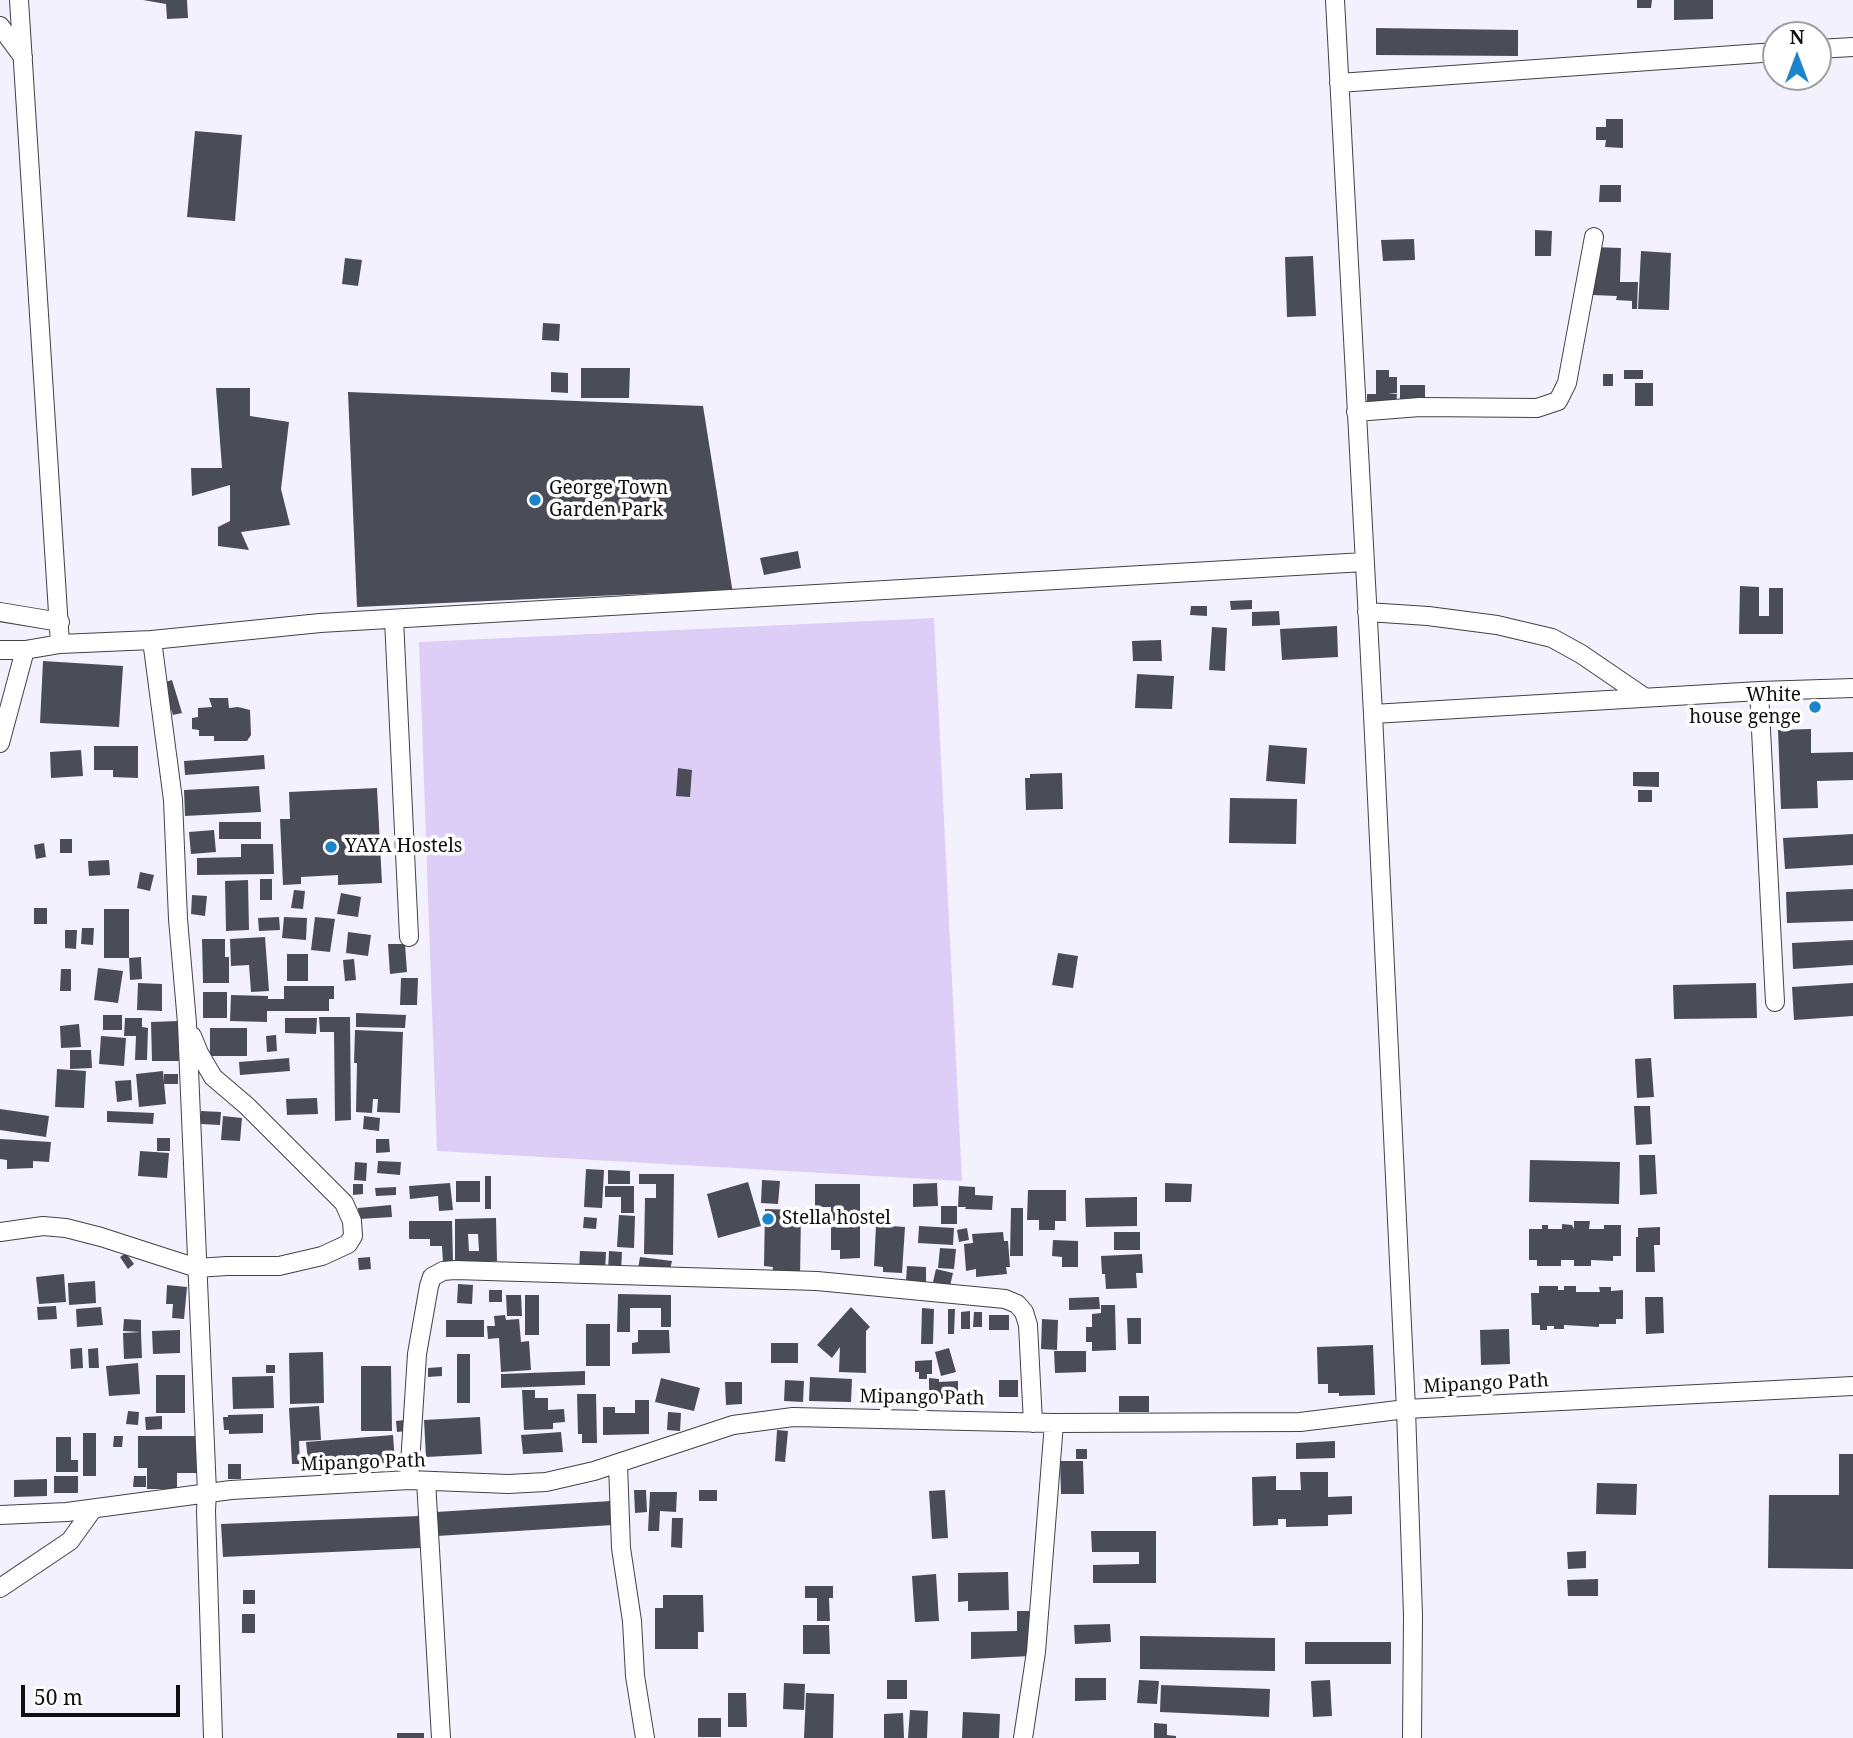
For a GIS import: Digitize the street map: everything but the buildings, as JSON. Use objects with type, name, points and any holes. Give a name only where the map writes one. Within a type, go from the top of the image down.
[{"type":"street","points":[[19,0],[60,644]]},
{"type":"street","points":[[1335,0],[1406,1409],[1413,1615],[1412,1738]]},
{"type":"street","points":[[0,26],[23,58]]},
{"type":"street","points":[[1832,48],[1853,47]]},
{"type":"street","points":[[1339,83],[1762,53]]},
{"type":"street","points":[[1356,412],[1420,407],[1537,408],[1558,401],[1567,383],[1594,237]]},
{"type":"street","points":[[0,650],[152,640],[320,623],[1364,562]]},
{"type":"street","points":[[0,612],[60,622]]},
{"type":"street","points":[[1367,612],[1497,625],[1552,638],[1592,661],[1644,697]]},
{"type":"street","points":[[394,619],[409,937]]},
{"type":"street","points":[[152,640],[173,800],[178,919],[187,1023],[207,1492],[205,1511],[213,1738]]},
{"type":"street","points":[[0,743],[25,650]]},
{"type":"street","points":[[1373,714],[1644,697],[1853,688]]},
{"type":"street","points":[[1759,691],[1775,1002]]},
{"type":"street","points":[[0,1232],[43,1226],[66,1228],[197,1268],[279,1266],[322,1256],[348,1244],[354,1236],[352,1221],[344,1203],[247,1106],[213,1077],[199,1053],[187,1023]]},
{"type":"street","points":[[441,1738],[417,1480],[417,1354],[429,1286],[432,1277],[443,1271],[817,1282],[1005,1299],[1017,1304],[1024,1312],[1028,1325],[1032,1423]]},
{"type":"street","name":"Mipango Path","points":[[0,1515],[19,1516],[93,1509],[207,1492],[417,1480],[508,1484],[546,1482],[618,1464],[733,1425],[793,1417],[1032,1423],[1300,1422],[1406,1409],[1853,1386]]},
{"type":"street","points":[[1023,1738],[1036,1652],[1054,1423]]},
{"type":"street","points":[[618,1464],[621,1548],[632,1620],[635,1676],[645,1738]]},
{"type":"street","points":[[0,1588],[70,1541],[93,1509]]},
{"type":"shaded area","points":[[934,618],[962,1181],[437,1151],[419,642]]},
{"type":"place","name":"George Town Garden Park","points":[[535,500]]},
{"type":"place","name":"White house genge","points":[[1815,707]]},
{"type":"place","name":"YAYA Hostels","points":[[331,847]]},
{"type":"place","name":"Stella hostel","points":[[768,1219]]}]
